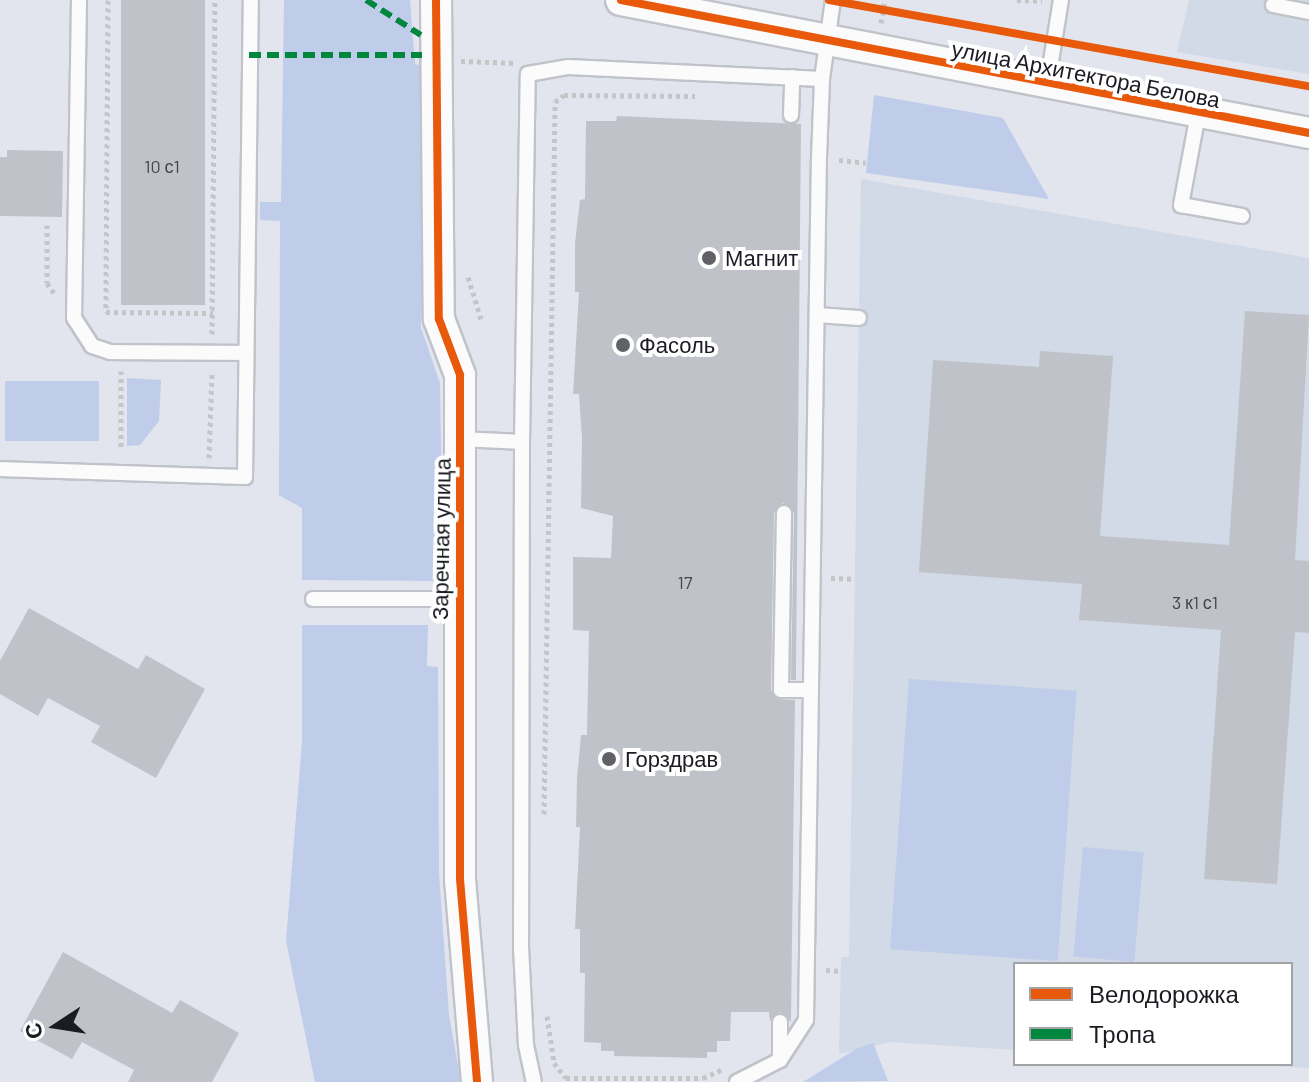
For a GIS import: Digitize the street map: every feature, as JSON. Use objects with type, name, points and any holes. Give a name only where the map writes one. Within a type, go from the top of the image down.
[{"type":"street","name":"Заречная улица","points":[[436,0],[439,319],[460,375],[460,879],[477,1082]]},
{"type":"street","name":"улица Архитектора Белова","points":[[621,0],[717,9],[826,40],[1047,86],[1309,133]]},
{"type":"lane","points":[[79,0],[74,318],[92,346],[110,352],[245,353]]},
{"type":"lane","points":[[0,469],[245,477],[251,0]]},
{"type":"lane","points":[[737,1082],[780,1060],[806,1020],[819,158],[822,79],[833,0]]},
{"type":"lane","points":[[1047,86],[1061,0]]},
{"type":"lane","points":[[1273,5],[1309,12]]},
{"type":"lane","points":[[534,1082],[526,1045],[521,947],[522,442],[528,74],[568,67],[822,79]]},
{"type":"lane","points":[[791,115],[792,77]]},
{"type":"lane","points":[[1198,114],[1181,205],[1242,216]]},
{"type":"lane","points":[[817,315],[859,318]]},
{"type":"lane","points":[[461,439],[522,442]]},
{"type":"lane","points":[[784,513],[781,690],[810,690]]},
{"type":"lane","points":[[313,599],[458,599]]},
{"type":"lane","points":[[780,1022],[780,1060]]},
{"type":"path","points":[[108,0],[106,312],[213,313]]},
{"type":"path","points":[[209,475],[215,0]]},
{"type":"path","points":[[833,0],[885,5],[899,13]]},
{"type":"path","points":[[1017,0],[1042,0]]},
{"type":"path","points":[[881,24],[885,5]]},
{"type":"path","points":[[452,61],[514,63],[528,74]]},
{"type":"path","points":[[544,819],[555,102],[564,95],[700,96]]},
{"type":"path","points":[[819,158],[866,163]]},
{"type":"path","points":[[121,370],[121,447]]},
{"type":"path","points":[[546,1010],[554,1063],[566,1078],[703,1078],[731,1065]]},
{"type":"shaded area","points":[[284,0],[410,0],[415,64],[423,66],[421,328],[440,383],[443,581],[302,580],[302,508],[279,495],[280,221],[260,220],[260,202],[281,202]]},
{"type":"shaded area","points":[[1189,0],[1309,0],[1309,74],[1177,52]]},
{"type":"shaded area","points":[[874,95],[1003,118],[1049,199],[866,173]]},
{"type":"shaded area","points":[[861,179],[1309,258],[1309,1068],[1274,1066],[1293,1066],[1293,962],[1013,962],[1013,1050],[890,1042],[839,1054],[841,957],[849,957]]},
{"type":"shaded area","points":[[127,378],[161,380],[159,421],[140,445],[127,446]]},
{"type":"shaded area","points":[[5,381],[99,381],[99,441],[5,441]]},
{"type":"shaded area","points":[[302,625],[428,625],[427,666],[438,667],[439,873],[449,1015],[461,1082],[315,1082],[286,941],[302,742]]},
{"type":"shaded area","points":[[909,679],[1077,691],[1058,961],[890,949]]},
{"type":"shaded area","points":[[1083,847],[1144,852],[1134,962],[1073,957]]},
{"type":"shaded area","points":[[873,1043],[888,1081],[803,1082],[856,1049]]},
{"type":"building","points":[[121,0],[205,0],[205,305],[121,305]]},
{"type":"building","points":[[617,116],[801,124],[796,680],[791,680],[794,513],[783,503],[774,513],[771,690],[777,699],[795,700],[791,1022],[781,1012],[770,1021],[769,1012],[731,1012],[730,1041],[717,1041],[717,1052],[707,1052],[707,1058],[614,1056],[614,1051],[601,1051],[601,1043],[584,1042],[585,973],[580,973],[580,929],[575,929],[580,827],[576,827],[581,735],[587,735],[589,631],[573,630],[573,557],[611,558],[613,516],[581,508],[579,394],[573,394],[579,292],[575,292],[575,243],[580,200],[585,199],[586,121],[616,121]]},
{"type":"building","points":[[7,150],[63,151],[62,217],[0,216],[0,157],[7,157]]},
{"type":"building","points":[[1245,311],[1309,315],[1295,560],[1309,561],[1309,633],[1295,632],[1277,884],[1204,879],[1221,630],[1079,620],[1082,584],[919,572],[933,360],[1039,367],[1040,351],[1113,356],[1100,536],[1229,545]]},
{"type":"building","points":[[29,608],[138,669],[146,655],[205,689],[156,778],[91,742],[100,726],[48,698],[38,716],[0,694],[0,661]]},
{"type":"building","points":[[63,952],[172,1013],[180,1000],[239,1033],[212,1082],[128,1082],[134,1070],[82,1042],[72,1059],[20,1031]]},
{"type":"marked path","points":[[366,0],[421,35]]},
{"type":"marked path","points":[[249,55],[422,55]]},
{"type":"cycle path","points":[[436,0],[439,319],[460,375],[460,879],[477,1082]]},
{"type":"cycle path","points":[[621,0],[1309,133]]},
{"type":"cycle path","points":[[829,0],[1309,86]]},
{"type":"place","name":"Магнит","points":[[709,258]]},
{"type":"place","name":"Фасоль","points":[[623,345]]},
{"type":"place","name":"Горздрав","points":[[609,759]]}]
